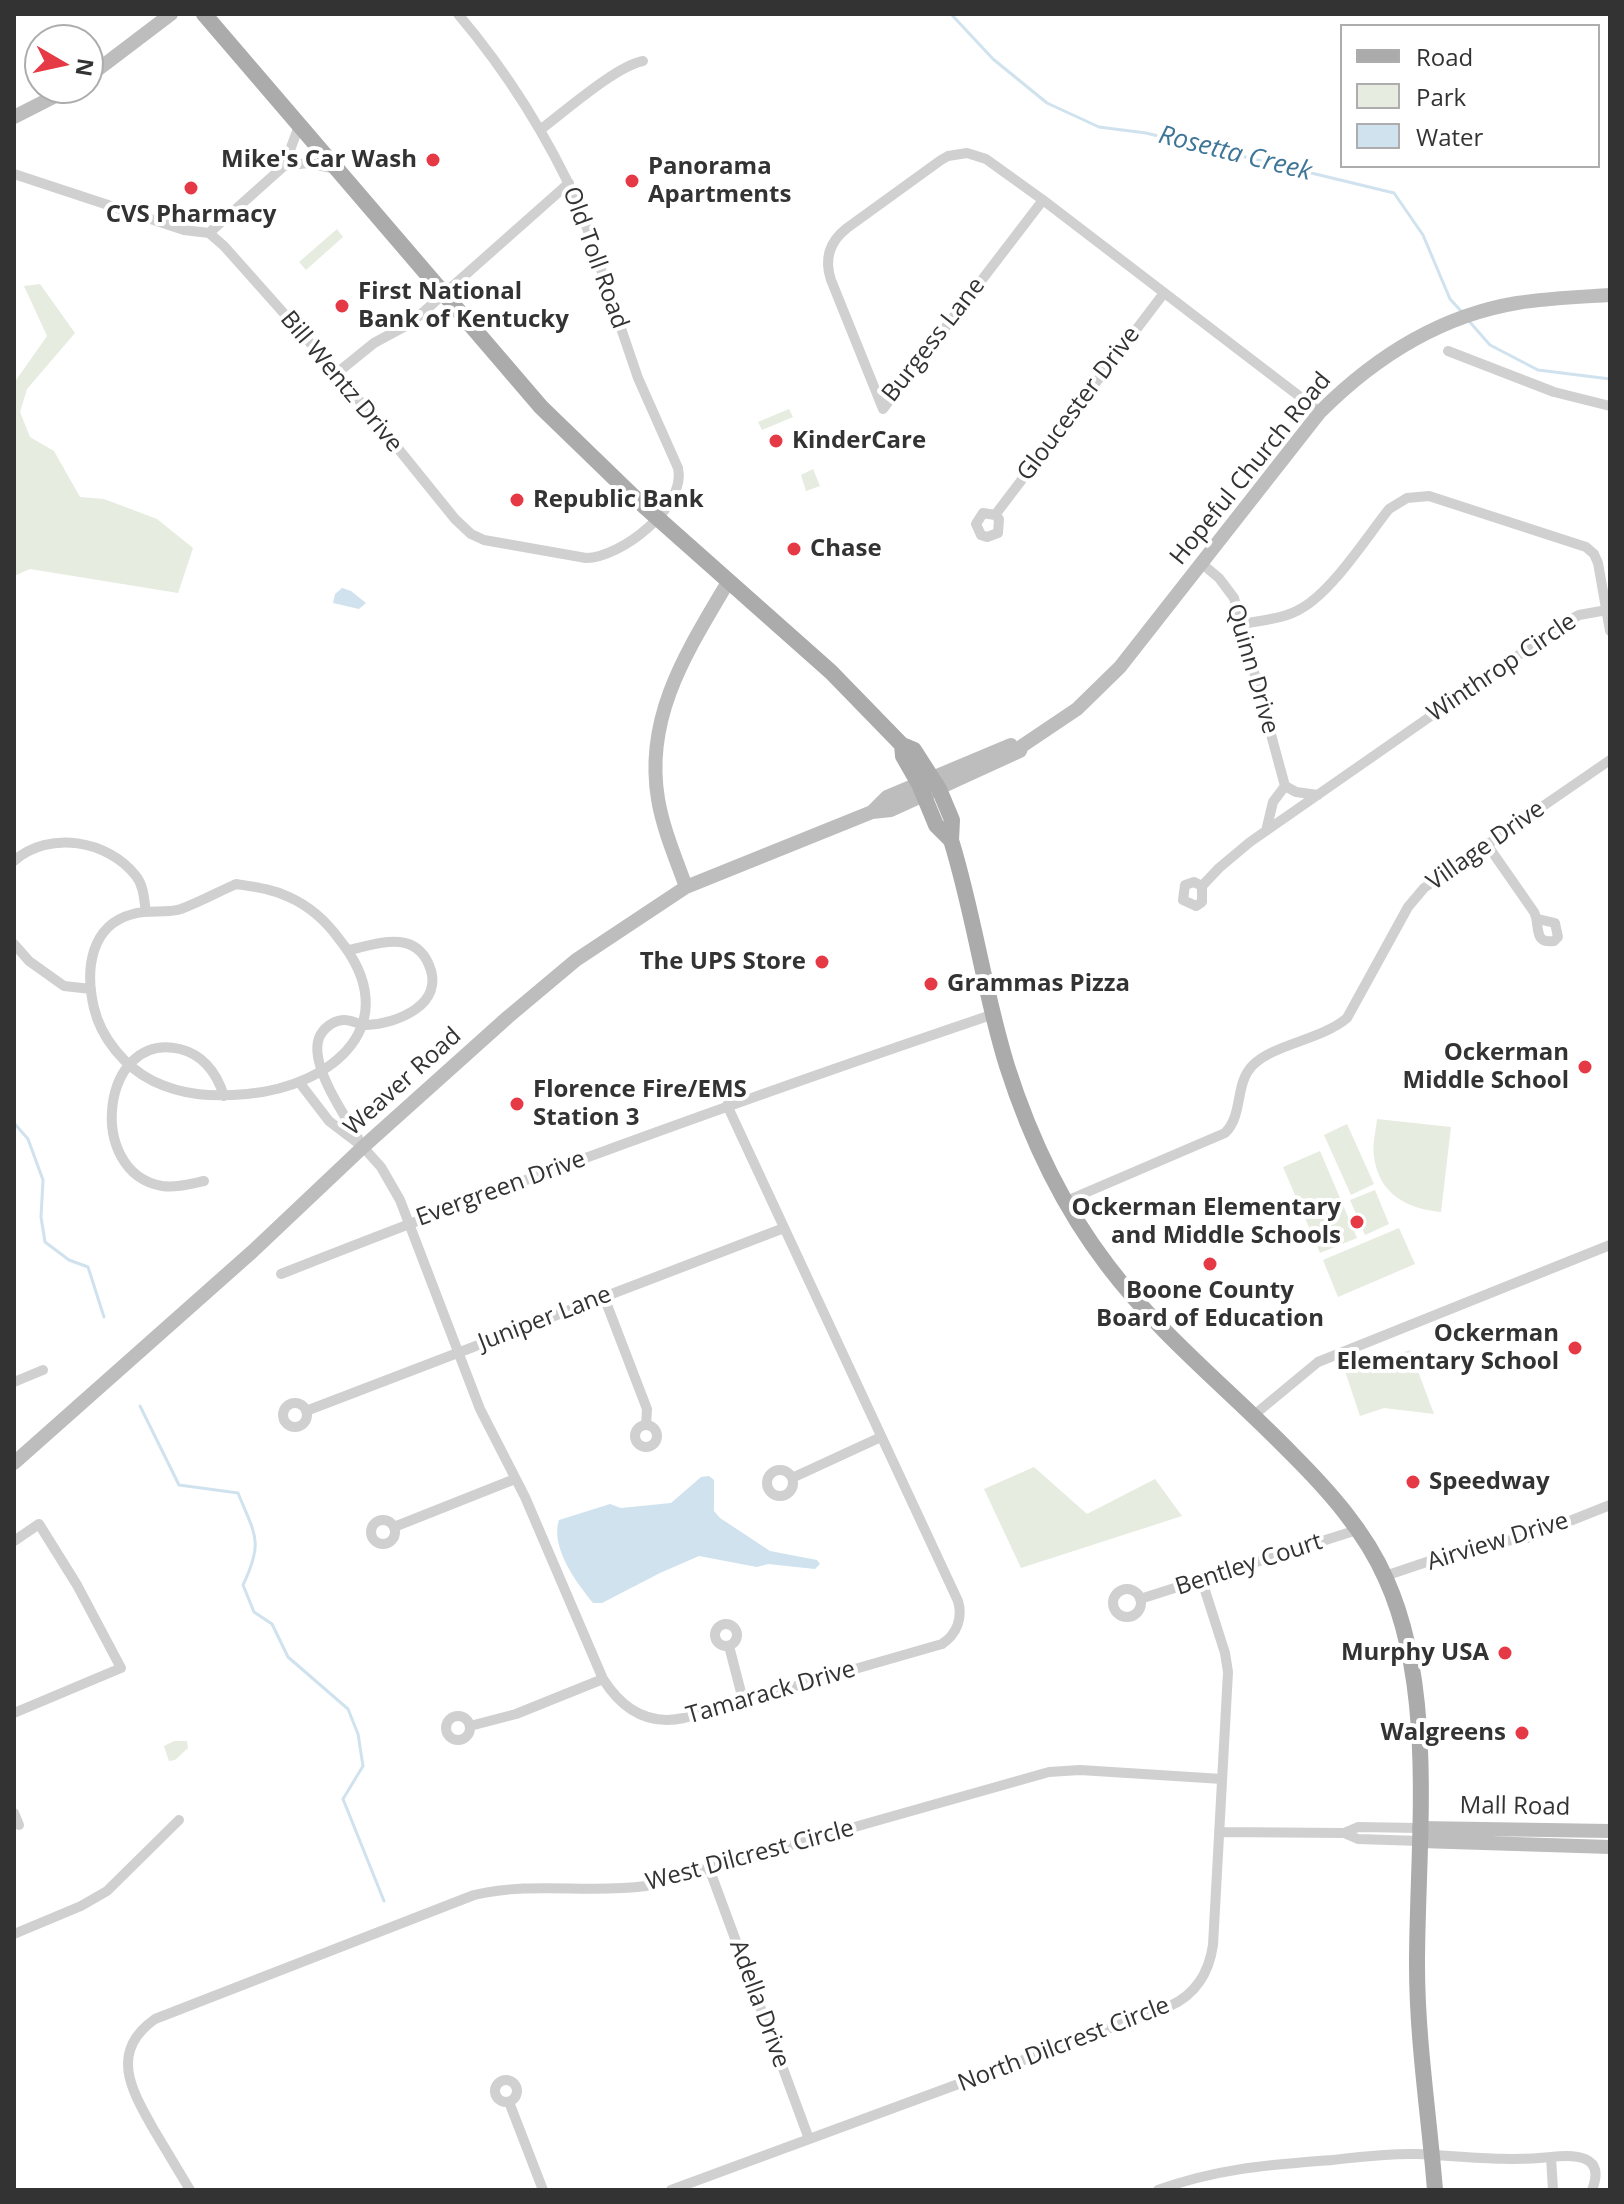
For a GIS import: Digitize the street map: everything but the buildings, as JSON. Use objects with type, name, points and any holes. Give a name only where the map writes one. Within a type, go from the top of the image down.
[{"type":"main road","points":[[104,65],[171,14]]},
{"type":"main road","points":[[204,14],[541,407],[603,469],[831,672],[902,745],[914,750],[929,787],[936,825],[951,840],[1006,1063],[1030,1130],[1064,1202],[1134,1299],[1254,1415],[1331,1495],[1385,1576],[1405,1632],[1416,1693],[1420,1834],[1417,1968],[1435,2190]]},
{"type":"main road","points":[[14,117],[40,104]]},
{"type":"main road","name":"Hopeful Church Road","points":[[929,787],[1020,751],[1022,746],[1053,727],[1099,689],[1120,667],[1320,412],[1378,360],[1436,328],[1484,311],[1540,300],[1610,295]]},
{"type":"main road","points":[[686,887],[658,802],[654,757],[656,738],[665,702],[728,582]]},
{"type":"main road","name":"Weaver Road","points":[[14,1463],[569,965],[686,887],[872,812],[891,810],[929,787]]},
{"type":"main road","name":"Mall Road","points":[[1420,1834],[1610,1831]]},
{"type":"main road","name":"Mall Road","points":[[1420,1834],[1610,1847]]},
{"type":"street","name":"Old Toll Road","points":[[458,14],[496,59],[540,130],[569,183],[585,221],[638,378],[678,468],[680,480],[677,491],[658,518]]},
{"type":"street","points":[[540,130],[618,73],[643,61]]},
{"type":"street","points":[[14,174],[184,230],[209,233],[284,166],[299,126]]},
{"type":"street","name":"Burgess Lane","points":[[1043,200],[883,409],[828,271],[828,254],[837,236],[941,160],[957,154],[977,155],[986,159],[1043,200],[1320,412]]},
{"type":"street","points":[[284,166],[308,163],[336,169]]},
{"type":"street","points":[[337,373],[374,343],[411,323],[569,183]]},
{"type":"street","name":"Bill Wentz Drive","points":[[209,233],[337,373],[455,519],[471,534],[497,542],[599,558],[627,544],[658,518]]},
{"type":"street","name":"Gloucester Drive","points":[[995,515],[1164,293]]},
{"type":"street","points":[[1448,351],[1554,392],[1610,406]]},
{"type":"street","name":"Winthrop Circle","points":[[1202,886],[1230,857],[1290,813],[1566,622],[1579,615],[1607,610],[1598,563],[1586,547],[1442,499],[1417,496],[1398,502],[1389,509],[1329,585],[1310,602],[1286,615],[1242,624]]},
{"type":"street","name":"Quinn Drive","points":[[1201,563],[1228,587],[1234,598],[1285,786]]},
{"type":"street","points":[[1607,610],[1610,631]]},
{"type":"street","name":"Village Drive","points":[[1064,1202],[1225,1133],[1235,1120],[1239,1091],[1250,1068],[1267,1056],[1330,1030],[1347,1018],[1415,897],[1436,878],[1610,760]]},
{"type":"street","points":[[1266,831],[1273,802],[1285,786],[1296,792],[1318,795]]},
{"type":"street","points":[[14,861],[23,853],[61,842],[93,846],[108,853],[137,877],[146,912]]},
{"type":"street","points":[[1486,843],[1538,919]]},
{"type":"street","points":[[236,884],[269,889],[313,911],[349,950],[364,989],[366,1010],[363,1025],[349,1051],[323,1071],[299,1082],[262,1092],[197,1096],[170,1090],[146,1078],[128,1064],[100,1027],[91,989],[89,962],[100,937],[120,919],[146,912],[178,910],[236,884]]},
{"type":"street","points":[[349,950],[403,941],[422,952],[432,971],[430,992],[417,1010],[405,1016],[363,1025],[343,1020],[324,1029],[319,1038],[323,1071],[341,1112],[363,1147]]},
{"type":"street","points":[[14,944],[29,961],[64,986],[91,989]]},
{"type":"street","name":"Evergreen Drive","points":[[281,1274],[727,1105],[994,1014]]},
{"type":"street","points":[[204,1181],[172,1187],[143,1180],[124,1164],[112,1132],[112,1107],[128,1064],[153,1048],[169,1047],[185,1051],[210,1068],[224,1096]]},
{"type":"street","points":[[299,1082],[329,1121],[363,1147]]},
{"type":"street","name":"Tamarack Drive","points":[[363,1147],[381,1167],[409,1223],[489,1428],[525,1497],[603,1679],[621,1704],[644,1717],[656,1720],[684,1718],[933,1647],[947,1640],[954,1632],[960,1615],[958,1601],[727,1105]]},
{"type":"street","name":"Juniper Lane","points":[[306,1411],[784,1228]]},
{"type":"street","points":[[1254,1415],[1318,1362],[1610,1245]]},
{"type":"street","points":[[604,1297],[647,1409],[646,1425]]},
{"type":"street","points":[[14,1382],[43,1370]]},
{"type":"street","points":[[792,1478],[881,1437]]},
{"type":"street","points":[[394,1527],[515,1479]]},
{"type":"street","name":"Airview Drive","points":[[1385,1576],[1466,1548],[1527,1538],[1610,1505]]},
{"type":"street","points":[[14,1541],[39,1524],[77,1585],[121,1668],[14,1713]]},
{"type":"street","name":"Bentley Court","points":[[1140,1599],[1357,1530]]},
{"type":"street","name":"North Dilcrest Circle","points":[[671,2190],[1170,2006],[1187,1996],[1202,1981],[1211,1959],[1228,1672],[1202,1581]]},
{"type":"street","points":[[729,1646],[743,1700]]},
{"type":"street","points":[[470,1726],[516,1714],[603,1679]]},
{"type":"street","name":"West Dilcrest Circle","points":[[190,2190],[128,2079],[131,2048],[140,2032],[155,2019],[474,1895],[530,1886],[629,1888],[663,1882],[1049,1772],[1080,1770],[1222,1779]]},
{"type":"street","points":[[14,1813],[19,1825]]},
{"type":"street","points":[[14,1934],[81,1906],[107,1891],[179,1820]]},
{"type":"street","points":[[1219,1832],[1344,1833],[1358,1839],[1420,1834]]},
{"type":"street","name":"Adella Drive","points":[[709,1868],[809,2139]]},
{"type":"street","points":[[509,2102],[543,2190]]},
{"type":"street","points":[[1158,2190],[1175,2187],[1208,2173],[1245,2167],[1415,2154],[1504,2160],[1572,2154],[1583,2157],[1594,2170],[1596,2177],[1592,2190]]},
{"type":"street","points":[[1551,2157],[1553,2190]]},
{"type":"green space","points":[[337,229],[343,237],[306,270],[299,262]]},
{"type":"green space","points":[[40,284],[75,333],[27,389],[20,412],[30,437],[54,451],[80,497],[104,499],[157,519],[193,548],[178,593],[30,569],[14,576],[14,383],[47,336],[24,286]]},
{"type":"green space","points":[[789,409],[793,417],[762,430],[758,422]]},
{"type":"green space","points":[[813,469],[820,486],[806,491],[801,475]]},
{"type":"green space","points":[[1377,1119],[1451,1127],[1441,1212],[1406,1203],[1388,1190],[1377,1170],[1374,1152]]},
{"type":"green space","points":[[1347,1124],[1374,1184],[1351,1195],[1324,1135]]},
{"type":"green space","points":[[1320,1151],[1357,1238],[1320,1253],[1283,1167]]},
{"type":"green space","points":[[1375,1190],[1389,1224],[1365,1235],[1350,1200]]},
{"type":"green space","points":[[1399,1228],[1415,1264],[1338,1297],[1323,1260]]},
{"type":"green space","points":[[1410,1350],[1434,1414],[1384,1408],[1360,1416],[1345,1371]]},
{"type":"green space","points":[[1034,1467],[1087,1514],[1155,1479],[1182,1516],[1021,1568],[984,1489]]},
{"type":"green space","points":[[174,1741],[187,1741],[188,1748],[175,1760],[169,1761],[164,1746]]},
{"type":"water","points":[[342,588],[366,603],[359,609],[333,603],[335,594]]},
{"type":"water","points":[[709,1476],[714,1480],[714,1511],[720,1518],[770,1551],[817,1560],[820,1564],[815,1569],[768,1564],[757,1567],[699,1556],[602,1603],[593,1603],[572,1575],[561,1553],[557,1530],[559,1520],[610,1504],[621,1508],[671,1503],[701,1477]]},
{"type":"waterway","name":"Rosetta Creek","points":[[951,14],[993,59],[1047,103],[1099,127],[1146,133],[1394,193],[1423,235],[1450,299],[1461,311]]},
{"type":"waterway","name":"Rosetta Creek","points":[[1468,320],[1490,345],[1538,370],[1610,379]]},
{"type":"waterway","points":[[14,1123],[28,1139],[43,1180],[41,1217],[45,1242],[69,1260],[88,1267],[104,1317]]},
{"type":"waterway","points":[[140,1406],[179,1485],[238,1493],[255,1538],[250,1570],[243,1585],[254,1612],[272,1624],[288,1657],[348,1709],[358,1734],[363,1766],[343,1799],[384,1901]]},
{"type":"place","name":"Mike's Car Wash","points":[[433,160]]},
{"type":"place","name":"Panorama Apartments","points":[[632,181]]},
{"type":"place","name":"CVS Pharmacy","points":[[191,188]]},
{"type":"place","name":"First National Bank of Kentucky","points":[[342,306]]},
{"type":"place","name":"KinderCare","points":[[776,441]]},
{"type":"place","name":"Republic Bank","points":[[517,500]]},
{"type":"place","name":"Chase","points":[[794,549]]},
{"type":"place","name":"The UPS Store","points":[[822,962]]},
{"type":"place","name":"Grammas Pizza","points":[[931,984]]},
{"type":"place","name":"Ockerman Middle School","points":[[1585,1067]]},
{"type":"place","name":"Florence Fire/EMS Station 3","points":[[517,1104]]},
{"type":"place","name":"Ockerman Elementary and Middle Schools","points":[[1357,1222]]},
{"type":"place","name":"Boone County Board of Education","points":[[1210,1264]]},
{"type":"place","name":"Ockerman Elementary School","points":[[1575,1348]]},
{"type":"place","name":"Speedway","points":[[1413,1482]]},
{"type":"place","name":"Murphy USA","points":[[1505,1653]]},
{"type":"place","name":"Walgreens","points":[[1522,1733]]}]
